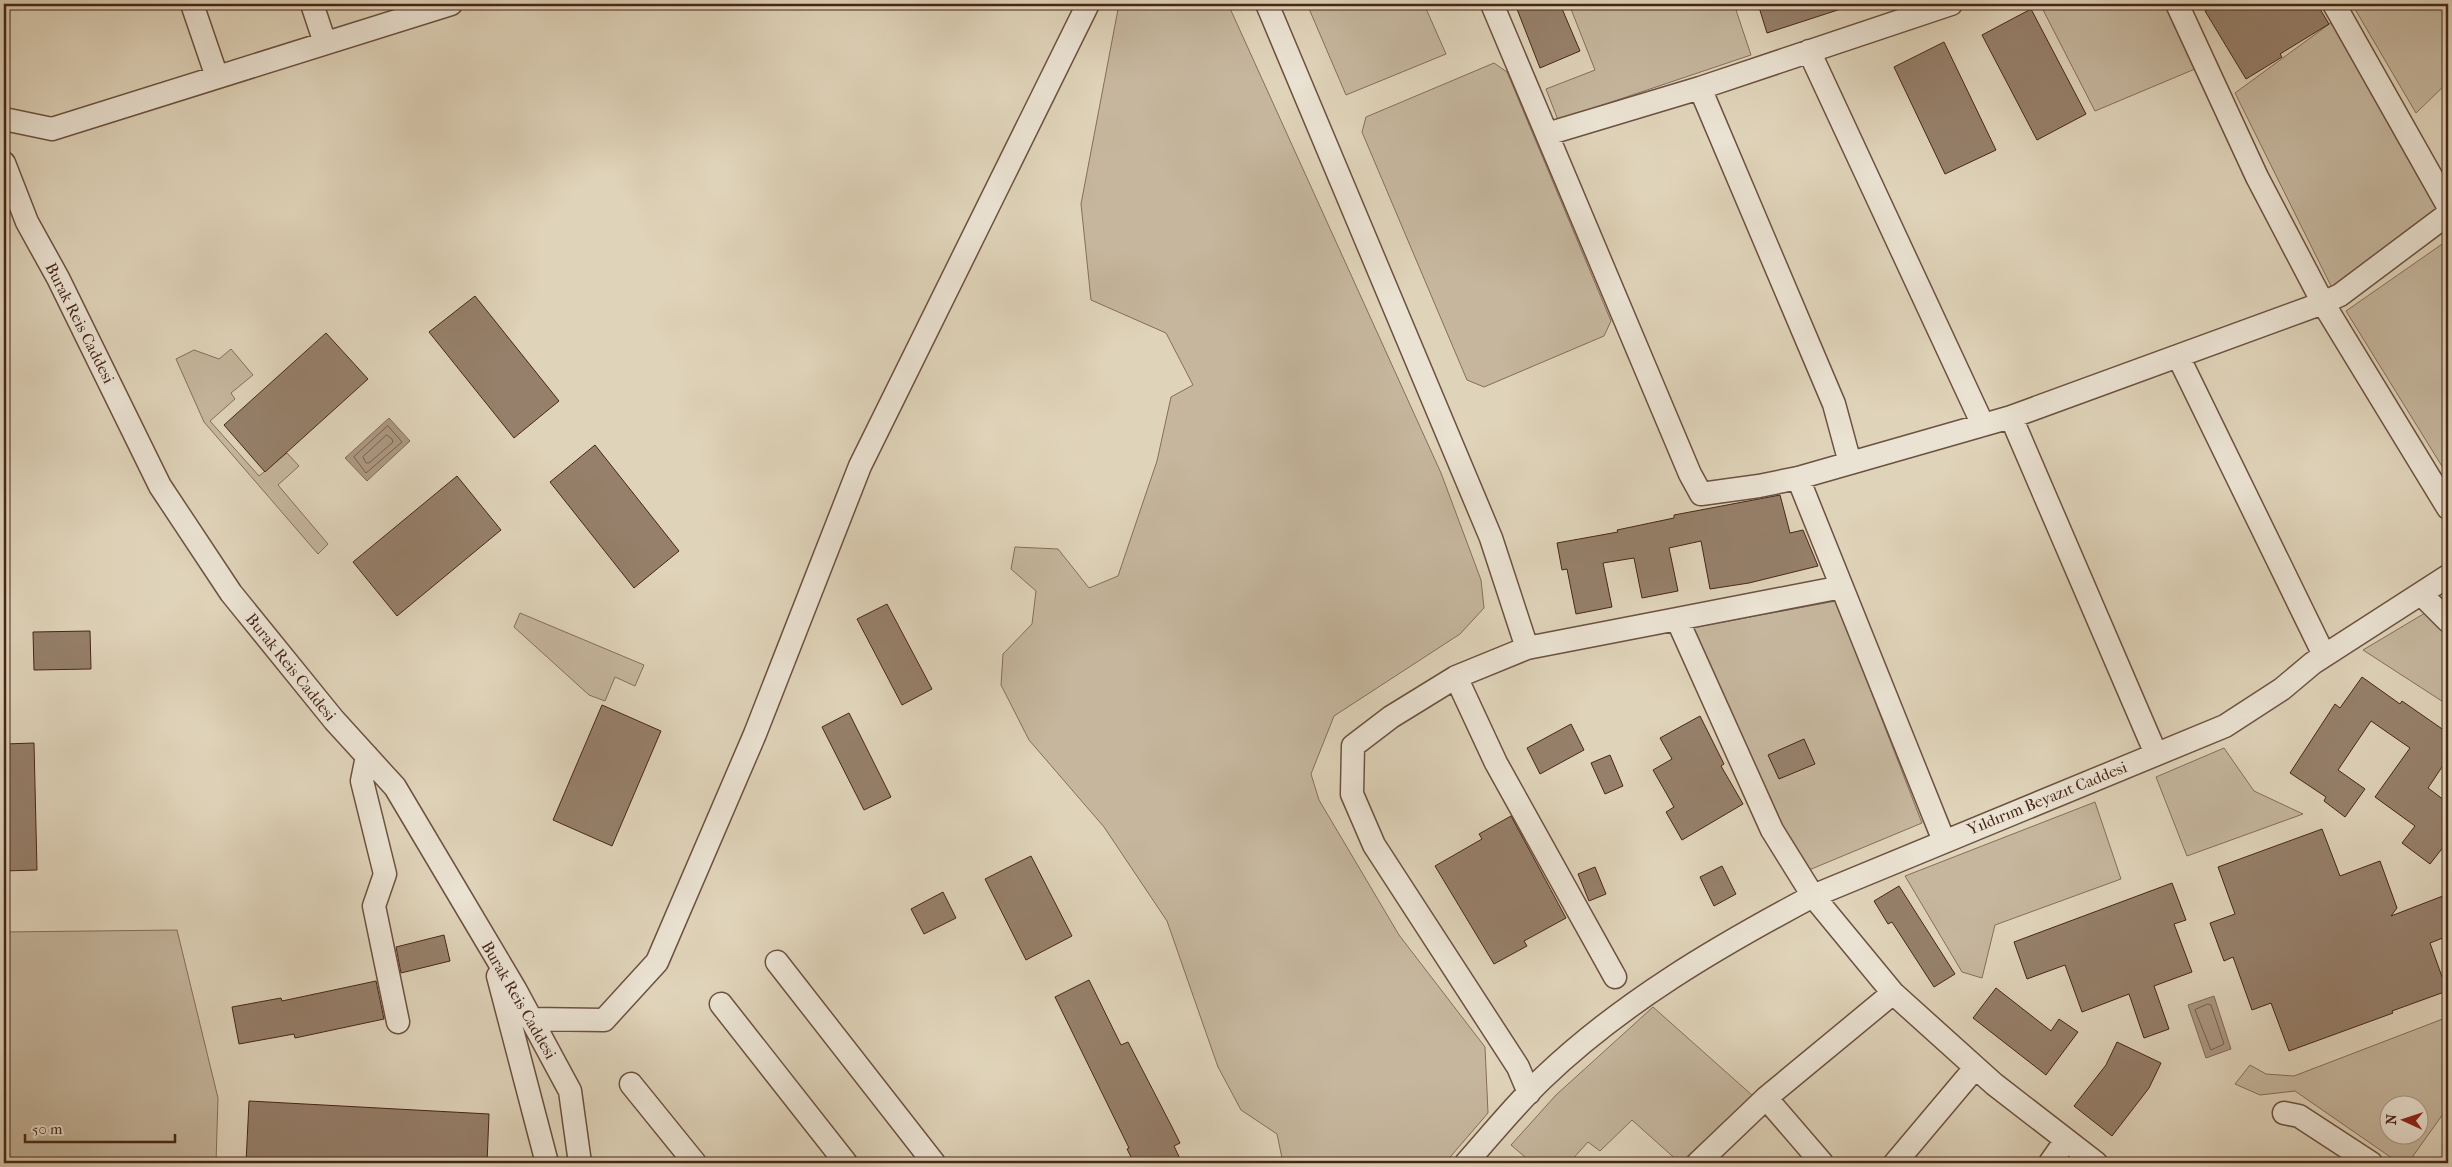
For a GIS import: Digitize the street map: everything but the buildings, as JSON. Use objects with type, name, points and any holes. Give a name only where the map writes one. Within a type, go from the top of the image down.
[{"type":"street","points":[[192,4],[217,77]]},
{"type":"street","points":[[312,4],[325,43]]},
{"type":"street","points":[[531,1019],[604,1020],[657,962],[756,734],[860,466],[1088,4]]},
{"type":"street","points":[[1267,4],[1491,538],[1527,648]]},
{"type":"street","points":[[1492,4],[1690,474],[1701,494],[1759,486],[1798,478],[2011,417],[2323,303],[2340,295],[2448,214]]},
{"type":"street","points":[[1547,134],[1700,88],[1951,4]]},
{"type":"street","points":[[2177,4],[2257,177],[2323,303],[2448,508]]},
{"type":"street","points":[[2334,4],[2448,206]]},
{"type":"street","points":[[4,119],[52,129],[438,6]]},
{"type":"street","points":[[1809,51],[1983,425]]},
{"type":"street","points":[[1700,88],[1834,404],[1850,463]]},
{"type":"street","name":"Burak Reis Caddesi","points":[[4,163],[27,222],[58,278],[160,486],[232,593],[334,720],[395,787],[491,949],[570,1091],[580,1163]]},
{"type":"street","points":[[2178,356],[2324,655]]},
{"type":"street","points":[[2011,417],[2156,754]]},
{"type":"street","points":[[1798,478],[1944,841]]},
{"type":"street","name":"Yıldırım Beyazıt Caddesi","points":[[1466,1163],[1542,1079],[1635,1002],[1748,930],[1813,896],[2225,726],[2282,689],[2324,655],[2448,576]]},
{"type":"street","points":[[1529,1094],[1518,1067],[1374,845],[1352,794],[1354,746],[1391,717],[1456,678],[1527,648],[1842,587]]},
{"type":"street","points":[[2421,594],[2448,621]]},
{"type":"street","points":[[1677,619],[1772,830],[1813,896],[1892,993],[1976,1068],[2096,1163]]},
{"type":"street","points":[[1456,678],[1496,763],[1615,977]]},
{"type":"street","points":[[367,756],[362,781],[384,874],[374,906],[398,1022]]},
{"type":"street","points":[[491,949],[547,1163]]},
{"type":"street","points":[[777,962],[934,1163]]},
{"type":"street","points":[[1698,1163],[1766,1098],[1892,993]]},
{"type":"street","points":[[721,1004],[846,1163]]},
{"type":"street","points":[[1895,1163],[1976,1068]]},
{"type":"street","points":[[631,1084],[695,1163]]},
{"type":"street","points":[[1766,1098],[1822,1163]]},
{"type":"street","points":[[2284,1113],[2299,1116],[2365,1161]]},
{"type":"street","points":[[2050,1163],[2066,1140]]},
{"type":"shaded area","points":[[1119,4],[1228,4],[1441,473],[1481,580],[1484,608],[1460,634],[1334,716],[1311,774],[1319,800],[1399,935],[1485,1047],[1488,1113],[1445,1163],[1283,1163],[1277,1134],[1241,1110],[1218,1067],[1167,921],[1104,827],[1029,740],[1001,685],[1003,654],[1032,624],[1036,591],[1011,569],[1015,547],[1058,549],[1089,588],[1118,576],[1157,461],[1171,397],[1193,385],[1166,333],[1091,300],[1081,204]]},
{"type":"shaded area","points":[[1307,4],[1424,4],[1446,54],[1346,95]]},
{"type":"shaded area","points":[[1569,4],[1734,4],[1751,55],[1558,120],[1546,89],[1595,70]]},
{"type":"shaded area","points":[[2040,4],[2167,4],[2195,69],[2095,111]]},
{"type":"shaded area","points":[[2352,4],[2448,4],[2448,82],[2416,113]]},
{"type":"shaded area","points":[[2332,22],[2439,209],[2332,288],[2235,93]]},
{"type":"shaded area","points":[[1494,63],[1507,72],[1611,321],[1604,336],[1484,387],[1467,380],[1362,132],[1366,117]]},
{"type":"shaded area","points":[[2448,240],[2448,476],[2346,311]]},
{"type":"shaded area","points":[[231,349],[253,375],[231,393],[235,399],[210,421],[259,476],[287,453],[299,466],[278,485],[328,544],[318,554],[204,422],[176,359],[194,350],[219,359]]},
{"type":"shaded area","points":[[1836,601],[1922,823],[1809,870],[1783,828],[1691,628]]},
{"type":"shaded area","points":[[520,613],[644,665],[635,686],[615,677],[605,701],[589,695],[514,627]]},
{"type":"shaded area","points":[[2425,613],[2448,634],[2448,705],[2363,650]]},
{"type":"shaded area","points":[[2224,748],[2254,791],[2303,814],[2187,856],[2156,777]]},
{"type":"shaded area","points":[[2095,802],[2121,879],[1995,925],[1982,978],[1962,972],[1905,876]]},
{"type":"shaded area","points":[[177,930],[218,1098],[216,1163],[4,1163],[4,932]]},
{"type":"shaded area","points":[[1653,1007],[1753,1096],[1680,1163],[1632,1120],[1600,1151],[1588,1142],[1569,1163],[1532,1163],[1511,1145],[1556,1095]]},
{"type":"shaded area","points":[[2448,1017],[2448,1107],[2430,1132],[2430,1094],[2380,1094],[2380,1144],[2422,1144],[2408,1163],[2399,1163],[2295,1091],[2260,1095],[2235,1084],[2250,1065],[2266,1074],[2294,1076]]},
{"type":"water","points":[[389,418],[410,441],[367,481],[345,458]]},
{"type":"water","points":[[2214,996],[2231,1049],[2206,1058],[2188,1005]]}]
